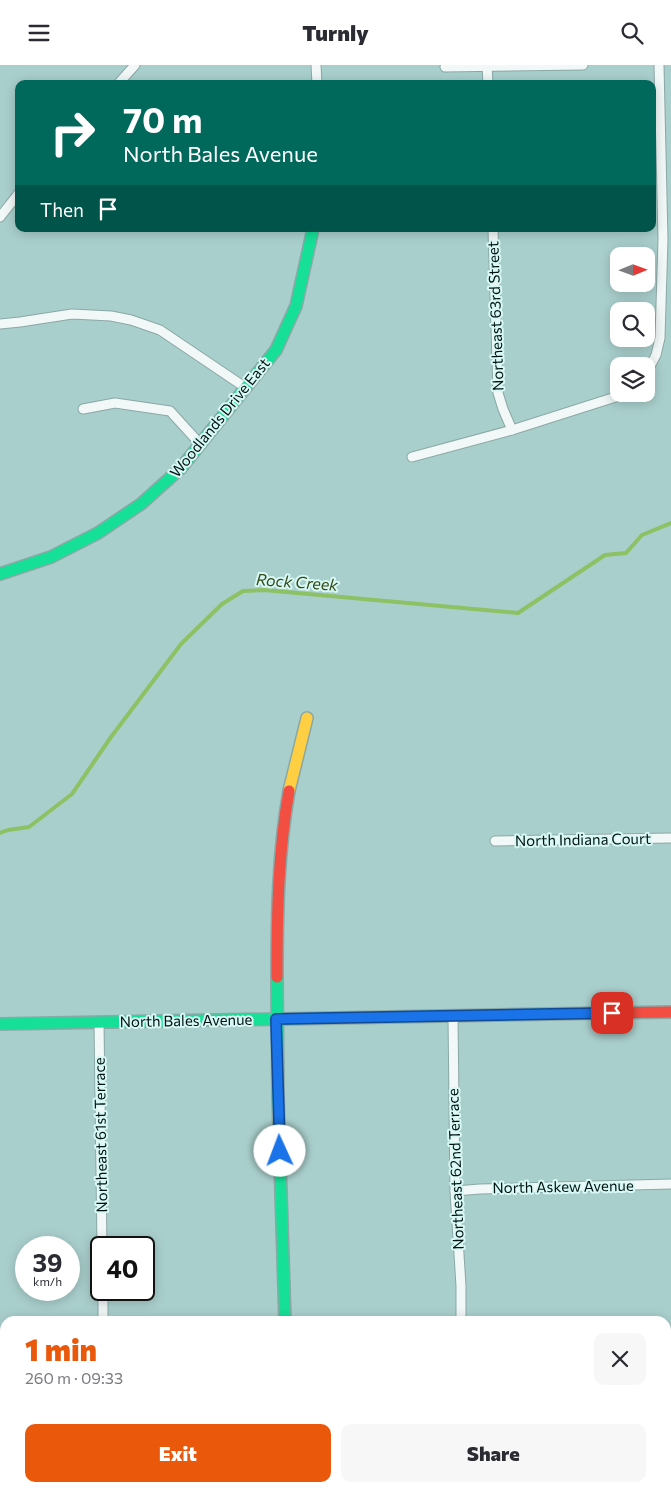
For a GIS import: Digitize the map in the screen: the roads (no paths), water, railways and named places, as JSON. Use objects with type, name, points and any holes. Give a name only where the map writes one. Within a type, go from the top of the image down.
[{"type":"street","points":[[122,80],[135,65]]},
{"type":"street","points":[[316,65],[317,80]]},
{"type":"street","points":[[445,67],[583,65]]},
{"type":"street","points":[[655,358],[659,347],[667,239],[659,65]]},
{"type":"street","points":[[487,66],[488,80]]},
{"type":"street","points":[[0,217],[15,198]]},
{"type":"street","name":"Woodlands Drive East","points":[[0,574],[45,559],[78,545],[109,528],[138,508],[165,485],[201,445],[276,350],[296,305],[312,232]]},
{"type":"street","name":"Northeast 63rd Street","points":[[493,232],[498,393],[512,430]]},
{"type":"street","points":[[0,324],[72,314],[111,316],[131,320],[160,330],[246,388]]},
{"type":"street","points":[[412,457],[512,430],[610,399]]},
{"type":"street","points":[[83,409],[115,403],[170,411],[201,445]]},
{"type":"street","points":[[285,1316],[276,1019],[280,856],[292,777],[307,718]]},
{"type":"street","name":"North Indiana Court","points":[[495,841],[671,838]]},
{"type":"street","name":"North Bales Avenue","points":[[0,1024],[671,1012]]},
{"type":"street","name":"Northeast 62nd Terrace","points":[[453,1017],[455,1191],[461,1316]]},
{"type":"street","name":"Northeast 61st Terrace","points":[[99,1022],[102,1236]]},
{"type":"street","name":"North Askew Avenue","points":[[455,1191],[671,1184]]},
{"type":"street","points":[[103,1301],[103,1316]]},
{"type":"waterway","name":"Rock Creek","points":[[0,833],[29,827],[72,794],[111,737],[181,644],[222,604],[243,591],[264,590],[518,613],[605,555],[626,553],[642,535],[671,523]]}]
